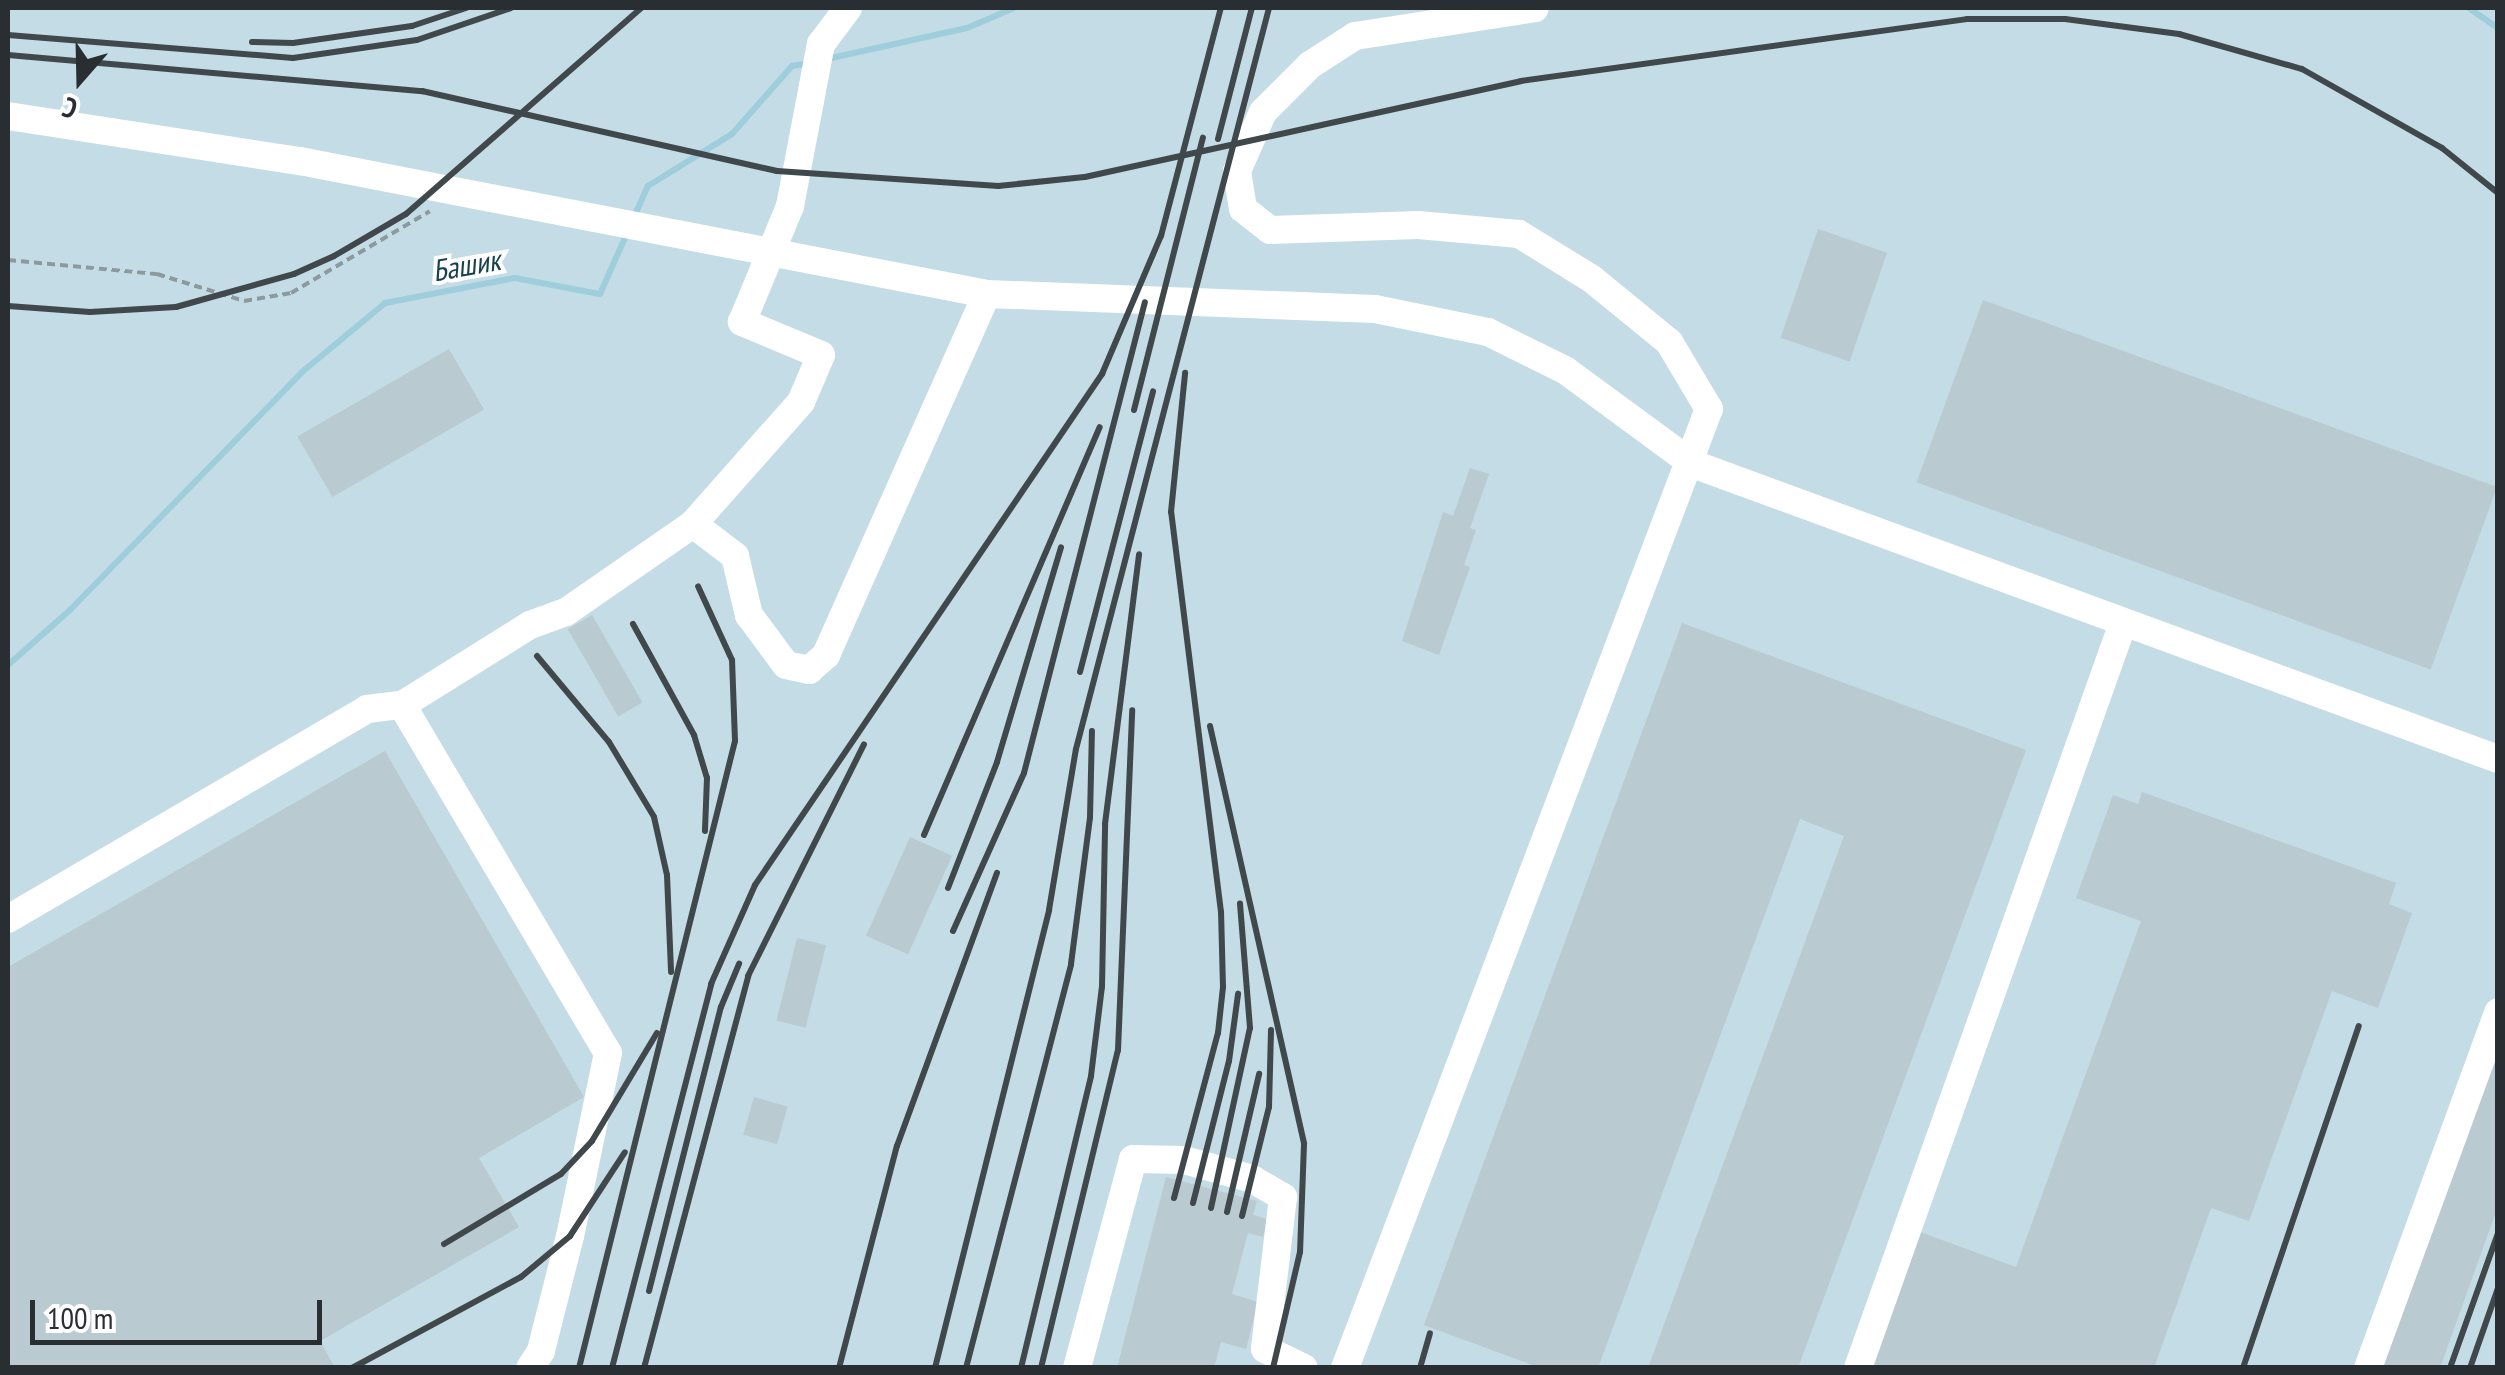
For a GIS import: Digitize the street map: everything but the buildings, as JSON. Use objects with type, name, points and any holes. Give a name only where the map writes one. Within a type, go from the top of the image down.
[{"type":"lane","points":[[8,919],[367,709],[402,705],[530,625],[566,612],[693,524],[801,402],[821,355],[742,322],[790,206],[821,44],[848,8]]},
{"type":"lane","points":[[1345,1368],[1692,464],[1709,409],[1669,342],[1592,279],[1519,234],[1418,225],[1270,230],[1243,209],[1238,171],[1263,112],[1310,65],[1355,36],[1535,8]]},
{"type":"lane","points":[[8,116],[300,161],[886,278],[987,294],[1375,309],[1488,332],[1565,370],[1692,464],[2498,760]]},
{"type":"lane","points":[[693,524],[736,556],[748,615],[786,664],[809,670],[826,655],[987,294]]},
{"type":"lane","points":[[1858,1368],[2123,623]]},
{"type":"lane","points":[[402,705],[608,1053],[558,1285],[530,1368]]},
{"type":"lane","points":[[2368,1368],[2498,1012]]},
{"type":"lane","points":[[1077,1368],[1133,1160],[1184,1160],[1252,1179],[1283,1197],[1262,1358],[1304,1368]]},
{"type":"path","points":[[8,260],[157,274],[244,301],[291,293],[435,208]]},
{"type":"shaded area","points":[[8,8],[2497,8],[2497,1367],[8,1367]]},
{"type":"waterway","name":"Башик","points":[[827,59],[967,28],[1014,8]]},
{"type":"waterway","name":"Башик","points":[[2469,8],[2498,28]]},
{"type":"waterway","name":"Башик","points":[[634,217],[648,186],[732,134],[792,66],[810,63]]},
{"type":"waterway","name":"Башик","points":[[8,665],[70,610],[302,372],[385,303],[515,278],[600,294],[627,233]]},
{"type":"railway","points":[[252,42],[293,43],[412,26],[466,8]]},
{"type":"railway","points":[[8,35],[293,58],[417,40],[511,8]]},
{"type":"railway","points":[[8,306],[90,312],[176,307],[294,274],[334,256],[406,214],[641,8]]},
{"type":"railway","points":[[612,1368],[711,984],[755,885],[1102,374],[1161,236],[1221,8]]},
{"type":"railway","points":[[1218,139],[1252,8]]},
{"type":"railway","points":[[935,1368],[1049,910],[1076,749],[1269,8]]},
{"type":"railway","points":[[8,55],[422,91],[777,171],[998,186],[1085,177],[1521,81],[1967,19],[2065,19],[2179,34],[2302,69],[2442,148],[2498,193]]},
{"type":"railway","points":[[1134,410],[1203,138]]},
{"type":"railway","points":[[953,931],[1024,773],[1145,302]]},
{"type":"railway","points":[[1174,1198],[1218,1033],[1223,987],[1221,912],[1171,512],[1185,373]]},
{"type":"railway","points":[[1080,672],[1153,391]]},
{"type":"railway","points":[[924,835],[1100,427]]},
{"type":"railway","points":[[948,888],[997,762],[1061,547]]},
{"type":"railway","points":[[1021,1368],[1091,1076],[1102,987],[1105,824],[1139,554]]},
{"type":"railway","points":[[579,1368],[735,741],[732,660],[698,586]]},
{"type":"railway","points":[[633,624],[694,735],[707,778],[705,831]]},
{"type":"railway","points":[[537,656],[609,742],[654,817],[667,875],[671,972]]},
{"type":"railway","points":[[1041,1368],[1118,1050],[1132,710]]},
{"type":"railway","points":[[1210,726],[1304,1144],[1300,1252],[1273,1368]]},
{"type":"railway","points":[[966,1368],[1071,964],[1090,817],[1092,731]]},
{"type":"railway","points":[[644,1368],[748,976],[864,744]]},
{"type":"railway","points":[[839,1368],[897,1146],[997,873]]},
{"type":"railway","points":[[1211,1208],[1250,1028],[1240,903]]},
{"type":"railway","points":[[649,1291],[721,1007],[739,964]]},
{"type":"railway","points":[[1193,1203],[1229,1061],[1238,994]]},
{"type":"railway","points":[[2243,1368],[2359,1026]]},
{"type":"railway","points":[[1242,1216],[1269,1107],[1271,1030]]},
{"type":"railway","points":[[444,1244],[561,1174],[592,1141],[657,1033]]},
{"type":"railway","points":[[1227,1212],[1259,1074]]},
{"type":"railway","points":[[352,1368],[521,1277],[570,1236],[625,1152]]},
{"type":"railway","points":[[2450,1368],[2498,1233]]},
{"type":"railway","points":[[2470,1368],[2498,1288]]},
{"type":"railway","points":[[1420,1368],[1430,1333]]}]
